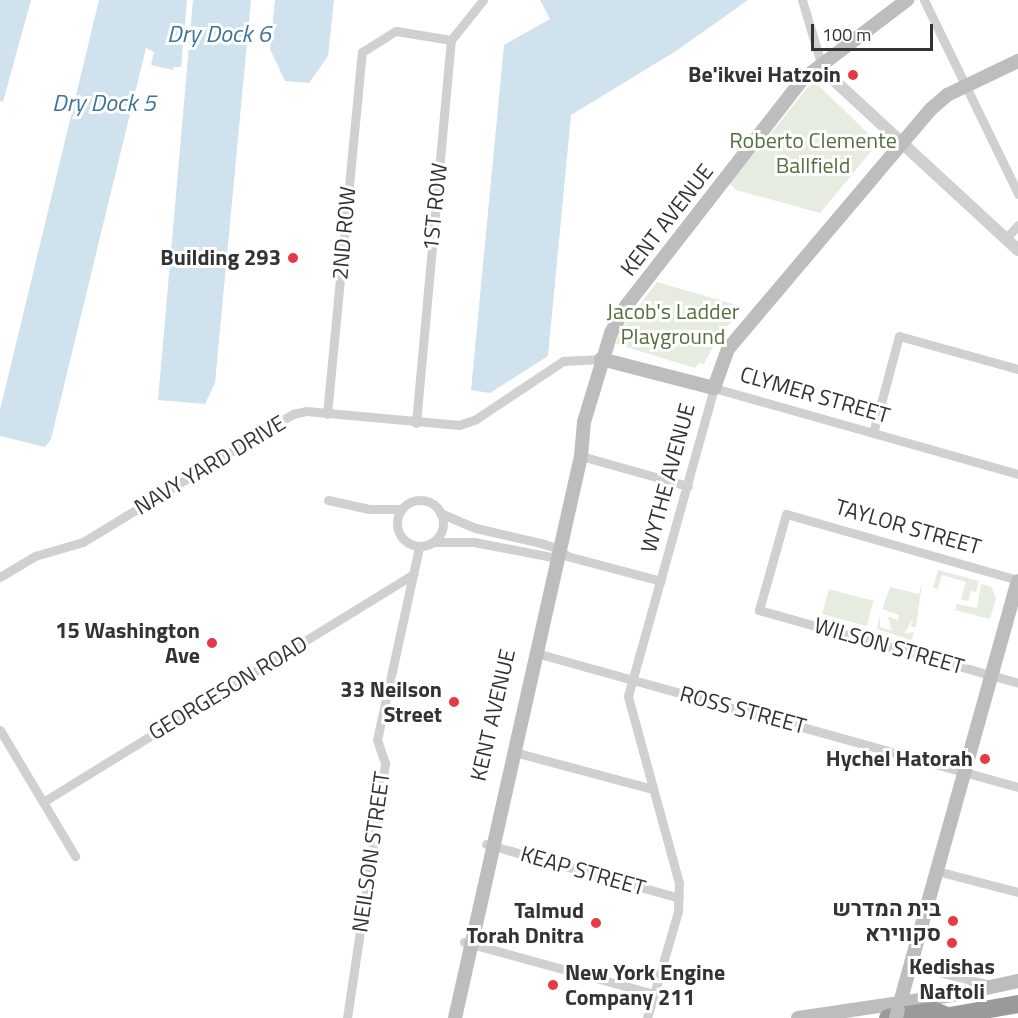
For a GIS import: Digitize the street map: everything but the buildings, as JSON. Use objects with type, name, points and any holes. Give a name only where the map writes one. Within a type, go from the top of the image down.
[{"type":"highway","points":[[895,1012],[934,1011],[943,1017],[1018,1005]]},
{"type":"main road","name":"KENT AVENUE","points":[[455,1018],[468,943],[555,553],[581,456],[584,422],[598,359],[626,306],[784,104],[821,63],[907,0]]},
{"type":"main road","name":"WYTHE AVENUE","points":[[714,388],[728,350],[900,143],[942,98],[1018,61]]},
{"type":"main road","name":"CLYMER STREET","points":[[598,359],[714,388]]},
{"type":"main road","name":"KENT AVENUE","points":[[490,845],[536,653],[577,433],[584,422]]},
{"type":"main road","points":[[895,1012],[1018,581]]},
{"type":"main road","name":"KENT AVENUE","points":[[447,1018],[468,943]]},
{"type":"main road","points":[[798,1018],[895,1012],[954,995],[1018,981]]},
{"type":"street","points":[[802,0],[824,71],[1018,250]]},
{"type":"street","points":[[924,0],[1018,194]]},
{"type":"street","points":[[451,40],[480,1]]},
{"type":"street","name":"2ND ROW","points":[[327,414],[362,52],[396,31],[451,40]]},
{"type":"street","name":"1ST ROW","points":[[416,423],[451,40]]},
{"type":"street","points":[[1006,238],[1018,225]]},
{"type":"street","points":[[873,433],[900,336],[1018,369]]},
{"type":"street","name":"NAVY YARD DRIVE","points":[[0,577],[35,556],[83,542],[293,414],[327,414],[416,423],[468,423],[563,361],[598,359]]},
{"type":"street","name":"CLYMER STREET","points":[[714,388],[1018,474]]},
{"type":"street","name":"WYTHE AVENUE","points":[[647,1018],[679,898],[679,880],[628,699],[714,388]]},
{"type":"street","points":[[581,456],[688,486]]},
{"type":"street","points":[[328,500],[369,509],[401,509],[422,501],[454,521],[506,537],[536,542],[555,553]]},
{"type":"street","points":[[369,509],[397,524],[405,541],[419,547],[449,540],[534,553],[555,553],[661,581]]},
{"type":"street","points":[[397,524],[401,509]]},
{"type":"street","points":[[433,542],[442,529],[440,513]]},
{"type":"street","name":"TAYLOR STREET","points":[[759,610],[786,514],[1018,581]]},
{"type":"street","name":"NEILSON STREET","points":[[347,1018],[385,763],[377,740],[419,547]]},
{"type":"street","name":"GEORGESON ROAD","points":[[43,802],[413,574]]},
{"type":"street","name":"WILSON STREET","points":[[759,610],[1018,683]]},
{"type":"street","name":"ROSS STREET","points":[[536,653],[1018,787]]},
{"type":"street","points":[[0,730],[75,856]]},
{"type":"street","points":[[514,752],[653,789]]},
{"type":"street","name":"KEAP STREET","points":[[490,845],[679,898]]},
{"type":"street","points":[[937,871],[1018,892]]},
{"type":"street","points":[[468,943],[654,994]]},
{"type":"street","points":[[910,965],[955,974],[993,986]]},
{"type":"street","points":[[954,995],[955,974]]},
{"type":"green space","name":"Roberto Clemente Ballfield","points":[[816,83],[873,138],[874,148],[820,213],[736,190],[730,184],[808,87]]},
{"type":"green space","name":"Jacob's Ladder Playground","points":[[657,282],[743,307],[718,338],[704,364],[699,363],[695,368],[616,344],[620,331]]},
{"type":"green space","points":[[938,570],[979,581],[976,592],[971,591],[968,601],[961,599],[966,582],[942,575],[938,589],[933,588]]},
{"type":"green space","points":[[922,583],[916,627],[911,627],[913,618],[904,634],[914,632],[911,640],[877,629],[880,614],[880,627],[892,631],[888,617],[898,620],[899,615],[882,609],[890,587],[919,594]]},
{"type":"green space","points":[[981,584],[991,587],[996,598],[990,619],[955,610],[957,604],[977,608]]},
{"type":"green space","points":[[829,589],[873,601],[867,626],[822,614]]},
{"type":"water","points":[[0,0],[31,0],[3,102],[0,101]]},
{"type":"water","name":"Dry Dock 5","points":[[99,0],[187,0],[181,67],[173,67],[173,70],[151,65],[154,52],[146,48],[51,439],[45,447],[0,436],[0,410]]},
{"type":"water","name":"Dry Dock 6","points":[[193,0],[251,0],[215,383],[205,404],[158,400]]},
{"type":"water","points":[[275,0],[334,0],[328,56],[309,83],[285,81],[270,49]]},
{"type":"water","points":[[540,0],[748,0],[676,51],[571,115],[548,356],[490,393],[471,390],[504,45],[550,19]]},
{"type":"place","name":"Be'ikvei Hatzoin","points":[[853,75]]},
{"type":"place","name":"Building 293","points":[[293,258]]},
{"type":"place","name":"15 Washington Ave","points":[[212,643]]},
{"type":"place","name":"33 Neilson Street","points":[[454,702]]},
{"type":"place","name":"Hychel Hatorah","points":[[985,759]]},
{"type":"place","name":"בית המדרש סקווירא","points":[[953,921]]},
{"type":"place","name":"Talmud Torah Dnitra","points":[[596,923]]},
{"type":"place","name":"Kedishas Naftoli","points":[[952,943]]},
{"type":"place","name":"New York Engine Company 211","points":[[553,985]]}]
